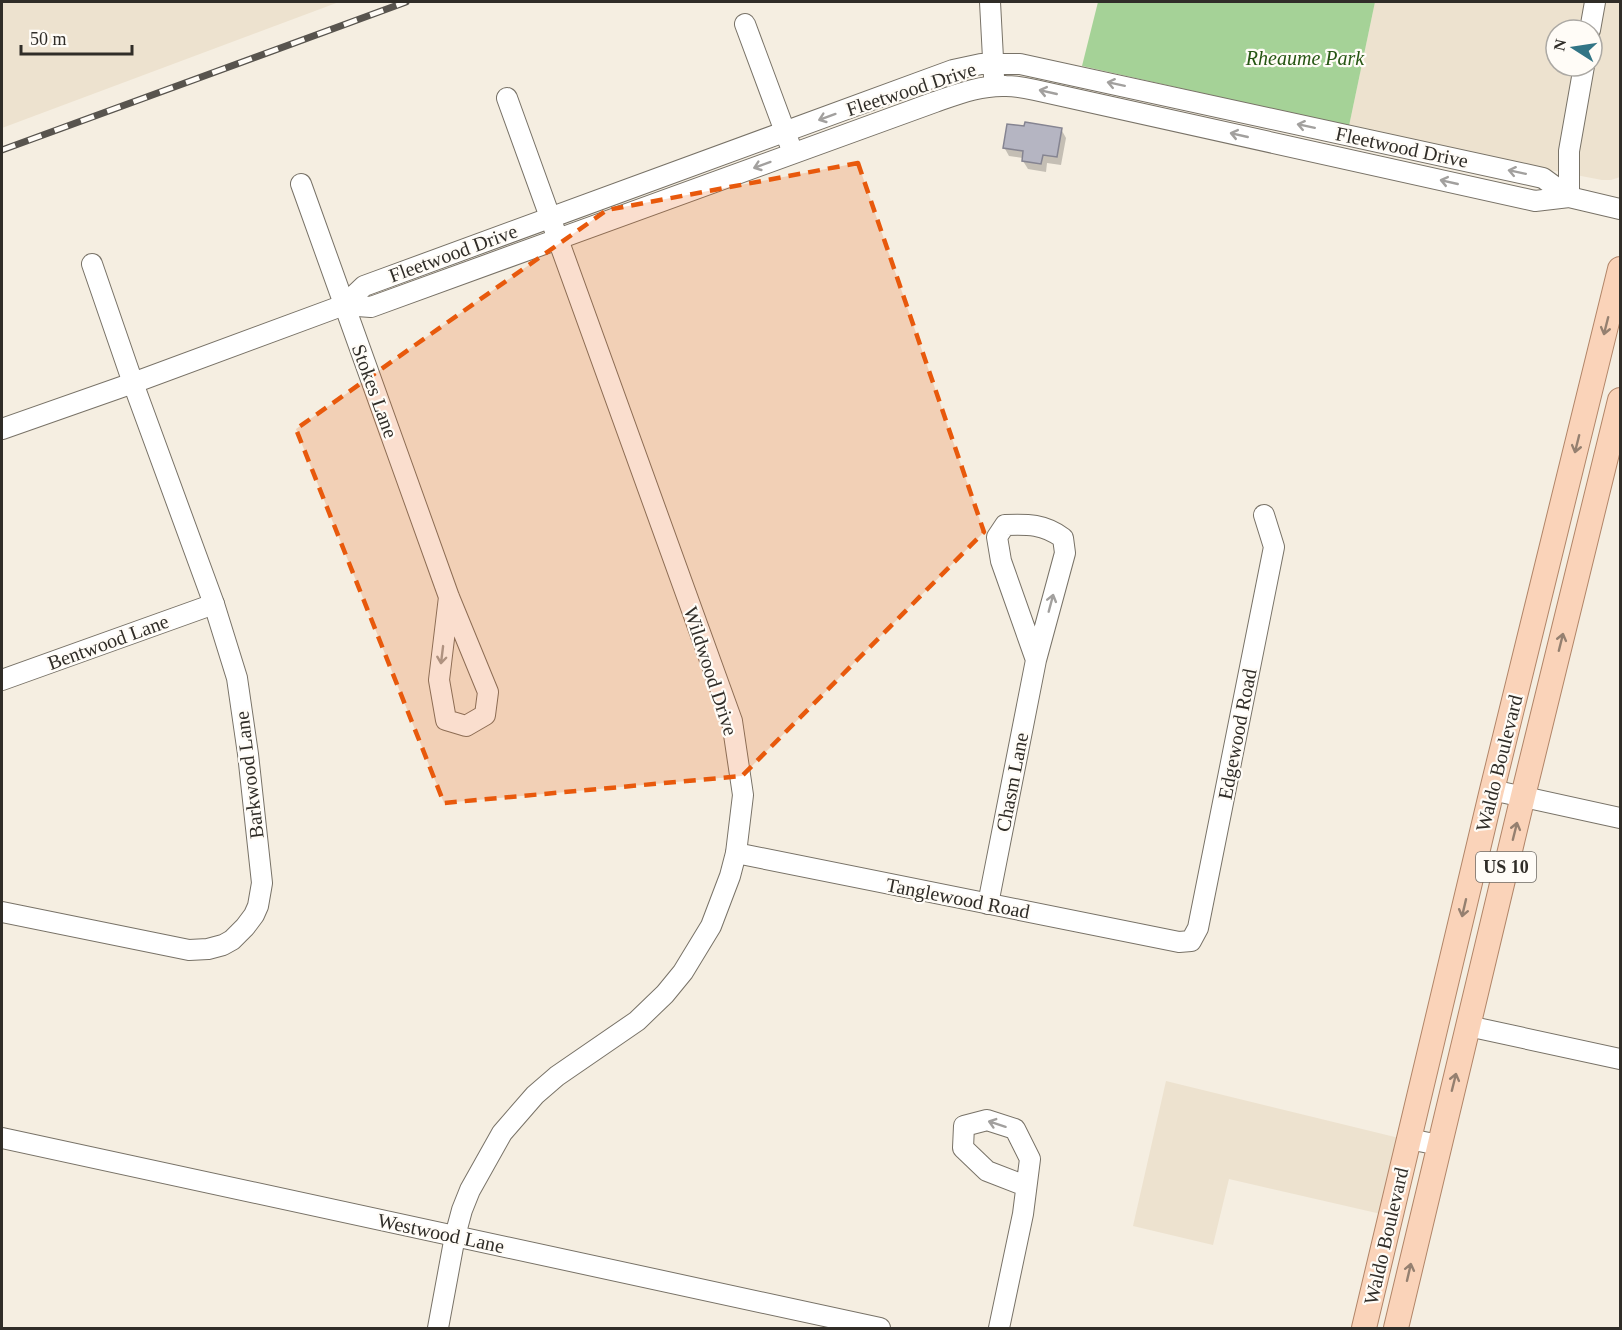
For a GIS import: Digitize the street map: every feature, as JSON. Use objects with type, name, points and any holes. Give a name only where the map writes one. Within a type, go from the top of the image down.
[{"type":"main road","name":"Waldo Boulevard","points":[[1364,1329],[1492,790],[1620,269]]},
{"type":"main road","name":"Waldo Boulevard","points":[[1396,1329],[1620,400]]},
{"type":"street","points":[[990,2],[995,86]]},
{"type":"street","points":[[1592,18],[1595,2]]},
{"type":"street","points":[[745,24],[793,153]]},
{"type":"street","name":"Fleetwood Drive","points":[[2,429],[344,305],[364,286],[953,70],[981,64],[1020,64],[1543,178],[1569,197]]},
{"type":"street","points":[[1569,197],[1569,151],[1582,78]]},
{"type":"street","name":"Fleetwood Drive","points":[[344,305],[371,307],[935,102],[973,90],[995,86],[1035,90],[1535,201],[1569,197],[1620,208]]},
{"type":"street","name":"Wildwood Drive","points":[[438,1329],[454,1236],[470,1190],[502,1133],[535,1095],[557,1076],[637,1021],[683,972],[711,926],[730,876],[736,853],[742,795],[732,721],[507,98]]},
{"type":"street","name":"Stokes Lane","points":[[301,184],[449,597],[488,692],[485,715],[466,726],[446,720],[438,680],[449,597]]},
{"type":"street","name":"Barkwood Lane","points":[[2,912],[189,950],[208,949],[232,940],[249,921],[258,906],[262,883],[237,678],[214,604],[92,264]]},
{"type":"street","name":"Edgewood Road","points":[[1179,942],[1191,941],[1198,928],[1270,570],[1274,547],[1264,515]]},
{"type":"street","name":"Chasm Lane","points":[[988,904],[1036,660],[1065,553],[1063,538],[1052,530],[1026,524],[1005,525],[997,537],[1000,561],[1036,660]]},
{"type":"street","name":"Bentwood Lane","points":[[2,680],[214,604]]},
{"type":"street","points":[[1492,790],[1620,818]]},
{"type":"street","name":"Tanglewood Road","points":[[736,853],[1179,942]]},
{"type":"street","points":[[1468,1026],[1620,1059]]},
{"type":"street","name":"Westwood Lane","points":[[2,1138],[880,1329]]},
{"type":"street","points":[[1409,1139],[1439,1146]]},
{"type":"street","points":[[999,1329],[1023,1214],[1026,1186]]},
{"type":"highlighted area","points":[[858,163],[984,532],[742,776],[444,803],[296,429],[607,210]]},
{"type":"shaded area","points":[[2,2],[339,2],[2,128]]},
{"type":"shaded area","points":[[1375,2],[1620,2],[1620,177],[1602,180],[1349,126]]},
{"type":"shaded area","points":[[1166,1081],[1399,1138],[1381,1214],[1229,1179],[1213,1245],[1133,1226]]},
{"type":"green space","name":"Rheaume Park","points":[[1098,2],[1375,2],[1349,126],[1082,66]]},
{"type":"building","points":[[1025,122],[1062,128],[1057,157],[1043,155],[1041,164],[1022,161],[1023,151],[1003,148],[1007,124],[1024,126]]},
{"type":"railway","points":[[2,150],[406,2]]}]
